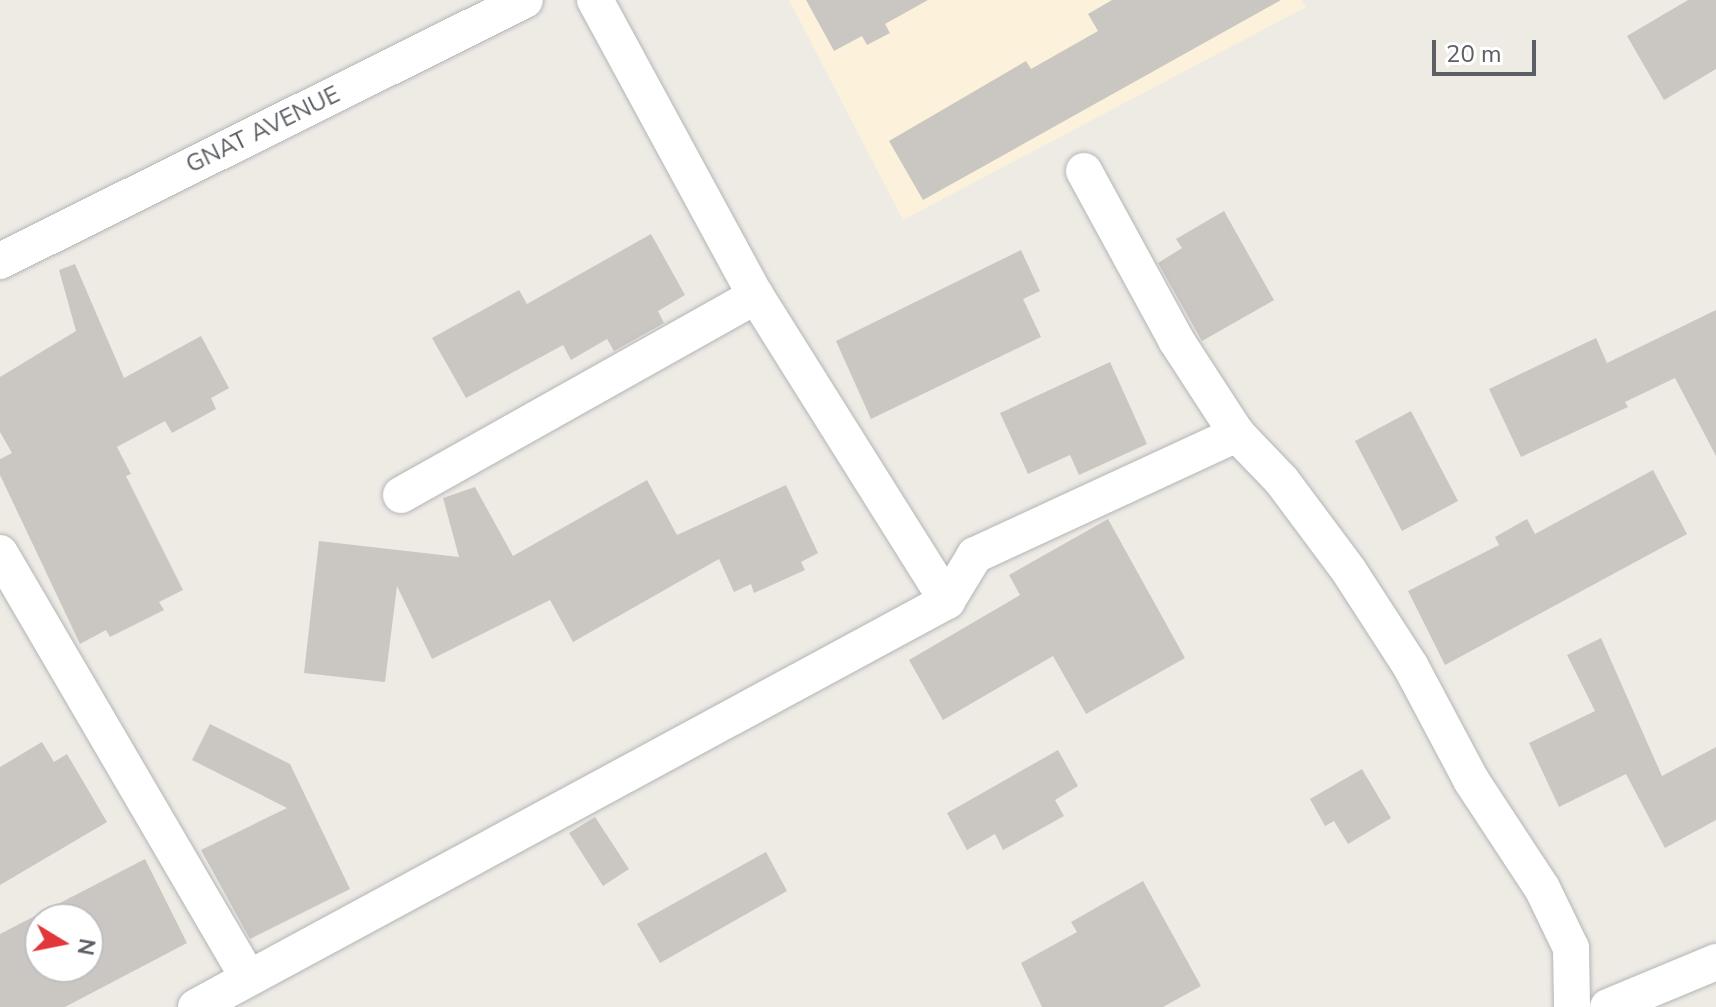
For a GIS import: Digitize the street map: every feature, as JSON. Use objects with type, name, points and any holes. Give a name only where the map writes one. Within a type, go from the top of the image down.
[{"type":"street","name":"GNAT AVENUE","points":[[0,261],[525,0]]},
{"type":"street","points":[[595,0],[756,296],[947,601]]},
{"type":"street","points":[[1084,171],[1176,340],[1237,434],[1282,481],[1349,571],[1411,667],[1471,780],[1542,888],[1571,948],[1572,1007]]},
{"type":"street","points":[[401,495],[756,296]]},
{"type":"street","points":[[196,1007],[247,975],[947,601],[975,555],[1237,434]]},
{"type":"street","points":[[0,553],[247,975]]},
{"type":"street","points":[[1608,1007],[1716,962]]},
{"type":"shaded area","points":[[789,0],[1301,0],[1306,7],[903,220]]},
{"type":"building","points":[[806,0],[928,0],[885,24],[890,33],[867,45],[862,36],[834,51]]},
{"type":"building","points":[[1112,0],[1281,0],[923,200],[889,141],[1026,61],[1031,69],[1098,31],[1088,14]]},
{"type":"building","points":[[1688,0],[1716,0],[1716,69],[1664,100],[1627,36]]},
{"type":"building","points":[[1224,211],[1274,300],[1202,341],[1158,263],[1182,248],[1176,239]]},
{"type":"building","points":[[651,234],[685,295],[658,311],[664,323],[614,351],[607,339],[571,360],[563,345],[466,398],[432,338],[519,290],[527,304]]},
{"type":"building","points":[[1021,250],[1040,291],[1023,299],[1041,337],[871,419],[836,341]]},
{"type":"building","points":[[75,264],[124,378],[201,336],[229,388],[211,398],[216,409],[172,433],[165,421],[117,447],[131,474],[126,476],[183,590],[159,602],[164,610],[110,637],[106,630],[80,644],[0,475],[0,459],[12,453],[0,432],[0,377],[76,331],[59,270]]},
{"type":"building","points":[[1716,310],[1716,456],[1675,378],[1625,402],[1628,407],[1521,457],[1489,389],[1596,338],[1607,363]]},
{"type":"building","points":[[1110,362],[1147,444],[1079,475],[1070,455],[1028,474],[1000,413]]},
{"type":"building","points":[[1411,411],[1458,501],[1402,531],[1355,441]]},
{"type":"building","points":[[1653,470],[1687,534],[1445,665],[1408,591],[1499,545],[1495,537],[1527,519],[1535,534]]},
{"type":"building","points":[[647,480],[677,535],[786,485],[818,553],[801,562],[805,570],[754,593],[751,584],[734,592],[719,559],[573,642],[550,600],[432,659],[397,586],[385,682],[304,673],[319,541],[459,557],[443,498],[475,487],[513,556]]},
{"type":"building","points":[[1108,519],[1185,658],[1086,714],[1053,656],[943,720],[909,660],[1020,595],[1009,575]]},
{"type":"building","points":[[1601,638],[1662,776],[1716,747],[1716,820],[1665,848],[1626,774],[1559,807],[1529,743],[1595,711],[1567,655]]},
{"type":"building","points":[[210,724],[290,764],[350,889],[250,939],[201,850],[287,808],[192,760]]},
{"type":"building","points":[[42,742],[54,762],[67,754],[107,822],[0,885],[0,767]]},
{"type":"building","points":[[1058,750],[1078,786],[1055,800],[1064,816],[1003,850],[995,834],[967,850],[947,813]]},
{"type":"building","points":[[1362,769],[1391,818],[1348,844],[1334,821],[1325,826],[1310,799]]},
{"type":"building","points":[[595,817],[629,869],[603,886],[569,833]]},
{"type":"building","points":[[766,852],[787,891],[660,963],[637,924]]},
{"type":"building","points":[[145,859],[187,943],[65,1007],[0,1007],[0,934],[24,922],[24,983],[104,983],[104,903],[60,903]]},
{"type":"building","points":[[1143,881],[1201,986],[1163,1007],[1042,1007],[1021,963],[1077,932],[1071,922]]}]
